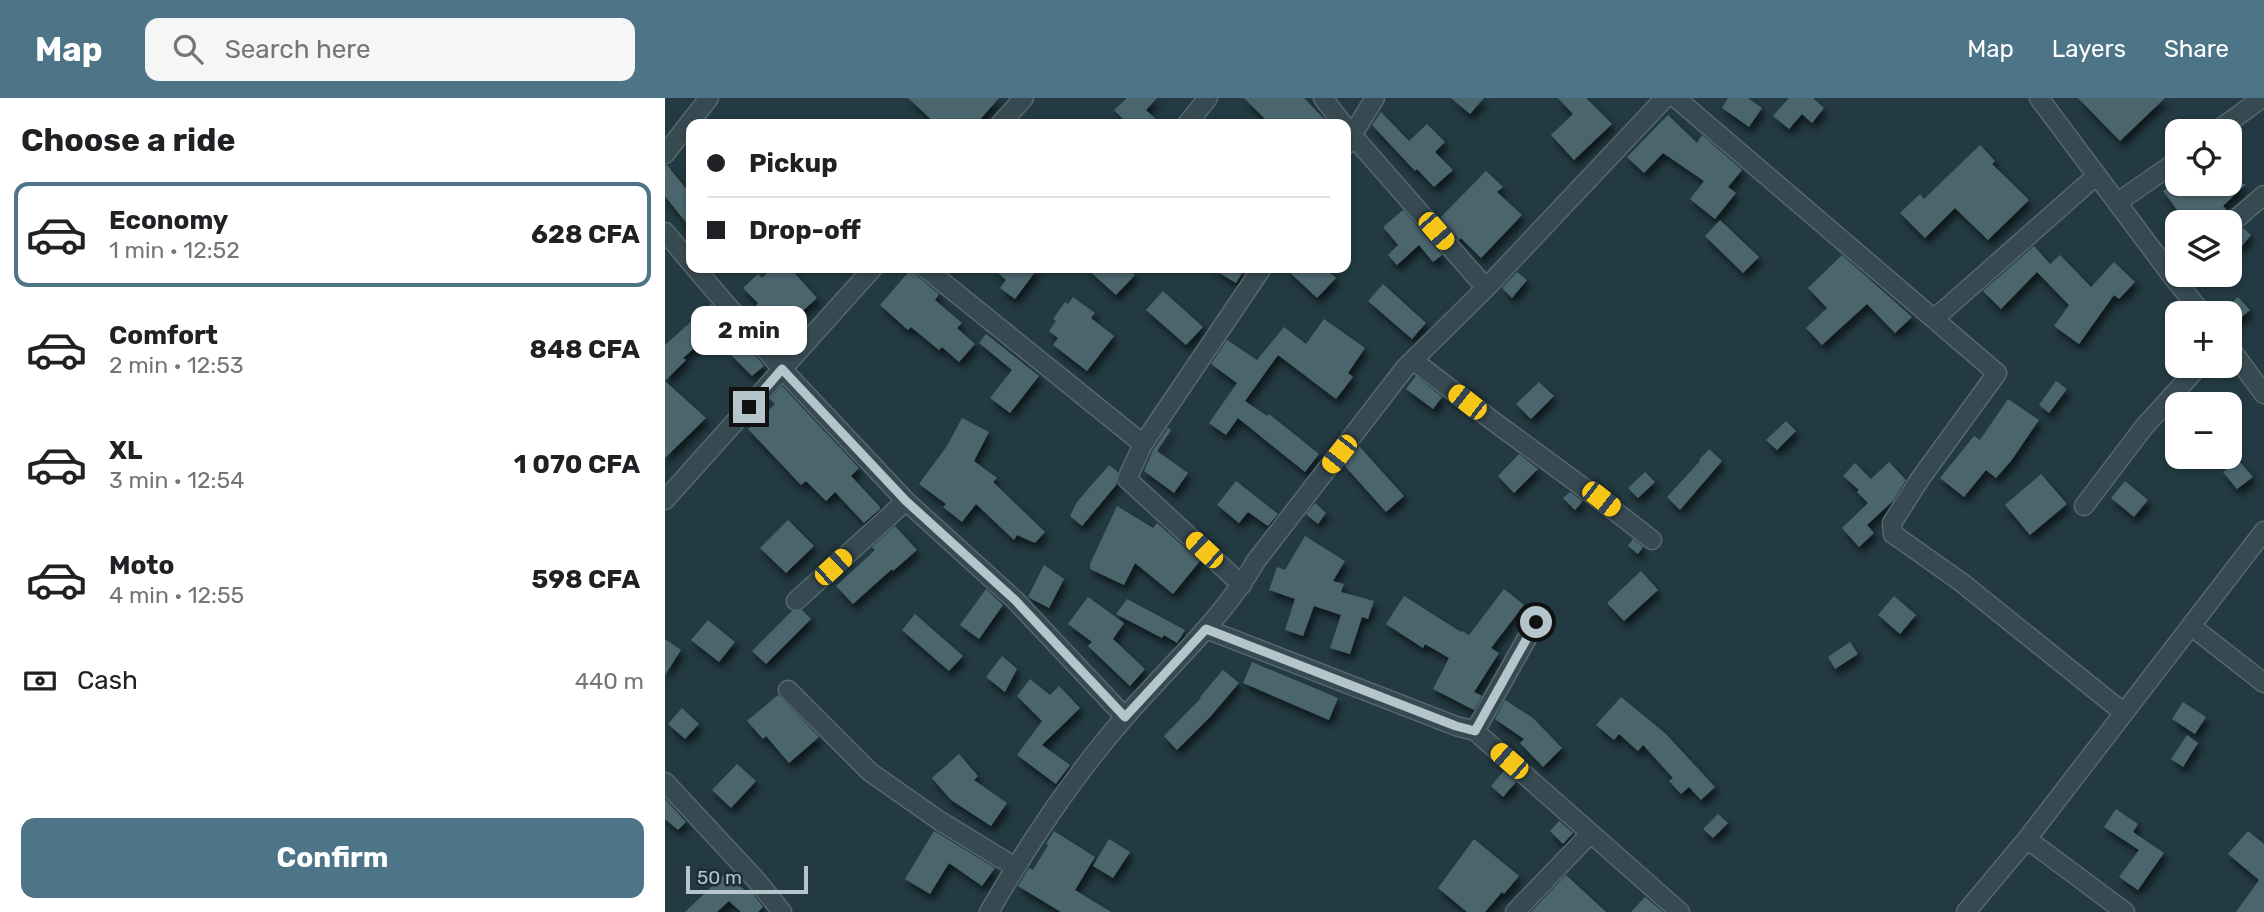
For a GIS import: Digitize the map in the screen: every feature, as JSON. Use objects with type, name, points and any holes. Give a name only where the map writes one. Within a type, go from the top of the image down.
[{"type":"street","points":[[692,119],[709,98]]},
{"type":"street","points":[[1005,119],[1024,98]]},
{"type":"street","points":[[1191,119],[1208,98]]},
{"type":"street","points":[[1323,98],[1337,119]]},
{"type":"street","points":[[1351,128],[1375,98]]},
{"type":"street","points":[[989,912],[1015,867],[1059,802],[1125,717],[1206,629],[1242,585],[1256,561],[1413,360],[1486,288],[1665,98]]},
{"type":"street","points":[[1676,98],[1997,373],[1892,523],[1893,534],[1961,582],[2124,713]]},
{"type":"street","points":[[2039,98],[2096,176],[2165,261]]},
{"type":"street","points":[[2233,119],[2262,98]]},
{"type":"street","points":[[665,154],[686,127]]},
{"type":"street","points":[[1351,137],[1486,288]]},
{"type":"street","points":[[2118,202],[2165,169]]},
{"type":"street","points":[[1934,319],[2096,176]]},
{"type":"street","points":[[2242,214],[2264,195]]},
{"type":"street","points":[[665,232],[686,257]]},
{"type":"street","points":[[699,273],[782,369],[906,501],[1015,600],[1125,717]]},
{"type":"street","points":[[665,500],[868,273]]},
{"type":"street","points":[[931,273],[1143,444]]},
{"type":"street","points":[[1242,585],[1127,479],[1143,444],[1259,273]]},
{"type":"street","points":[[1413,360],[1652,540]]},
{"type":"street","points":[[2242,365],[2264,394]]},
{"type":"street","points":[[2084,506],[2144,427],[2188,378]]},
{"type":"street","points":[[796,601],[906,501]]},
{"type":"street","points":[[1966,912],[2027,839],[2264,531]]},
{"type":"street","points":[[1475,731],[1536,622]]},
{"type":"street","points":[[2192,626],[2264,683]]},
{"type":"street","points":[[1206,629],[1475,731],[1680,912]]},
{"type":"street","points":[[788,690],[870,772],[940,821],[1015,867]]},
{"type":"street","points":[[665,782],[758,882],[782,912]]},
{"type":"street","points":[[1515,912],[1591,832]]},
{"type":"street","points":[[2027,839],[2125,912]]},
{"type":"building","points":[[908,98],[999,98],[980,119],[931,119]]},
{"type":"building","points":[[1127,98],[1157,98],[1146,110],[1156,119],[1123,119],[1114,110]]},
{"type":"building","points":[[1244,98],[1304,98],[1324,119],[1265,119]]},
{"type":"building","points":[[1451,98],[1484,98],[1470,114]]},
{"type":"building","points":[[1558,98],[1586,98],[1612,124],[1574,160],[1551,135],[1573,114]]},
{"type":"building","points":[[1728,98],[1748,98],[1762,108],[1749,127],[1722,108]]},
{"type":"building","points":[[1789,98],[1813,98],[1824,108],[1812,123],[1802,114],[1789,129],[1773,116]]},
{"type":"building","points":[[2078,98],[2165,98],[2120,141]]},
{"type":"building","points":[[1381,112],[1409,141],[1427,124],[1445,142],[1435,152],[1453,170],[1434,187],[1417,169],[1415,171],[1372,125]]},
{"type":"building","points":[[1668,115],[1697,143],[1702,135],[1742,170],[1728,187],[1736,193],[1715,219],[1690,199],[1704,181],[1663,153],[1644,173],[1627,157]]},
{"type":"building","points":[[1980,145],[1995,161],[1992,164],[2029,200],[1988,240],[1955,208],[1925,238],[1900,213],[1920,194],[1924,199]]},
{"type":"building","points":[[667,165],[686,189],[686,223],[665,196]]},
{"type":"building","points":[[1486,171],[1503,187],[1497,192],[1522,215],[1481,258],[1461,238],[1459,240],[1440,218]]},
{"type":"building","points":[[2167,196],[2233,196],[2223,206],[2225,210],[2177,210]]},
{"type":"building","points":[[1403,210],[1442,255],[1433,262],[1419,245],[1397,265],[1388,255],[1398,245],[1383,227]]},
{"type":"building","points":[[1720,220],[1759,257],[1743,273],[1705,236]]},
{"type":"building","points":[[2242,229],[2251,235],[2242,246]]},
{"type":"building","points":[[2034,246],[2050,264],[2060,255],[2091,287],[2114,262],[2135,282],[2119,299],[2114,295],[2079,344],[2054,326],[2069,305],[2037,272],[2001,309],[1983,291]]},
{"type":"building","points":[[1842,255],[1912,317],[1895,333],[1867,304],[1822,345],[1806,328],[1827,308],[1808,288]]},
{"type":"building","points":[[1517,272],[1527,280],[1512,298],[1502,288]]},
{"type":"building","points":[[768,273],[794,273],[817,298],[782,333],[755,307],[758,303],[743,288],[758,274],[762,278]]},
{"type":"building","points":[[908,273],[915,273],[939,294],[935,300],[962,323],[957,328],[975,344],[959,362],[942,347],[939,350],[911,327],[908,330],[880,305]]},
{"type":"building","points":[[998,273],[1034,273],[1015,299],[1000,288],[1006,280]]},
{"type":"building","points":[[1092,273],[1135,275],[1116,295]]},
{"type":"building","points":[[1219,273],[1242,273],[1236,283]]},
{"type":"building","points":[[1290,273],[1330,273],[1336,278],[1317,298]]},
{"type":"building","points":[[1383,284],[1426,323],[1412,339],[1368,301]]},
{"type":"building","points":[[1163,291],[1203,327],[1186,345],[1146,310]]},
{"type":"building","points":[[1073,297],[1095,313],[1091,318],[1114,336],[1087,371],[1053,345],[1058,338],[1049,331],[1056,321],[1053,319],[1065,302],[1068,304]]},
{"type":"building","points":[[2242,301],[2250,310],[2242,317]]},
{"type":"building","points":[[711,304],[725,321],[683,358],[686,360],[665,381],[665,345]]},
{"type":"building","points":[[1324,319],[1365,348],[1348,373],[1353,377],[1336,399],[1278,355],[1245,401],[1267,416],[1269,414],[1319,454],[1305,472],[1238,418],[1226,435],[1209,423],[1237,383],[1211,364],[1227,340],[1257,360],[1284,327],[1306,344]]},
{"type":"building","points":[[986,334],[1039,376],[1010,413],[990,398],[1012,370],[979,343]]},
{"type":"building","points":[[743,341],[764,366],[752,376],[730,354]]},
{"type":"building","points":[[1416,376],[1442,397],[1433,409],[1406,389]]},
{"type":"building","points":[[665,381],[706,418],[665,458]]},
{"type":"building","points":[[2056,381],[2067,389],[2049,413],[2039,405]]},
{"type":"building","points":[[1539,382],[1554,396],[1531,419],[1516,404]]},
{"type":"building","points":[[782,386],[859,468],[851,476],[880,507],[864,523],[835,492],[826,501],[806,481],[801,485],[748,429],[775,404],[770,399]]},
{"type":"building","points":[[2008,399],[2039,420],[1996,478],[1986,470],[1964,497],[1940,478],[1974,436],[1980,440]]},
{"type":"building","points":[[962,418],[989,432],[974,461],[997,478],[993,482],[1045,532],[1035,543],[1017,535],[1014,540],[976,504],[962,522],[943,507],[946,504],[919,484],[947,446]]},
{"type":"building","points":[[1786,421],[1796,431],[1777,450],[1766,440]]},
{"type":"building","points":[[1168,428],[1171,430],[1157,451],[1188,473],[1174,493],[1144,471],[1153,450]]},
{"type":"building","points":[[1359,446],[1404,496],[1386,512],[1344,465]]},
{"type":"building","points":[[1709,449],[1722,461],[1680,510],[1667,497]]},
{"type":"building","points":[[1519,454],[1538,469],[1514,493],[1498,476]]},
{"type":"building","points":[[1889,462],[1906,480],[1893,501],[1867,525],[1874,533],[1859,547],[1842,528],[1868,503],[1857,492],[1859,490],[1843,476],[1855,463],[1871,479]]},
{"type":"building","points":[[1109,465],[1118,472],[1117,484],[1082,526],[1070,516],[1077,502]]},
{"type":"building","points":[[2242,465],[2253,477],[2237,489],[2223,472],[2227,469],[2242,469]]},
{"type":"building","points":[[1645,472],[1655,482],[1638,498],[1628,488]]},
{"type":"building","points":[[2041,474],[2067,504],[2030,535],[2005,505]]},
{"type":"building","points":[[1236,481],[1278,514],[1268,526],[1248,512],[1239,523],[1217,505]]},
{"type":"building","points":[[2125,481],[2148,500],[2134,517],[2111,498]]},
{"type":"building","points":[[1570,492],[1583,501],[1575,510],[1563,498]]},
{"type":"building","points":[[1315,503],[1326,513],[1318,524],[1306,514]]},
{"type":"building","points":[[1117,506],[1153,528],[1157,523],[1200,561],[1173,594],[1135,563],[1124,585],[1090,569]]},
{"type":"building","points":[[788,520],[814,546],[786,573],[760,548]]},
{"type":"building","points":[[895,526],[917,550],[853,604],[836,586],[875,550],[872,547]]},
{"type":"building","points":[[1305,536],[1345,561],[1333,581],[1344,584],[1341,592],[1374,601],[1368,619],[1362,617],[1350,654],[1330,648],[1341,615],[1314,606],[1303,636],[1285,630],[1295,599],[1269,590],[1277,567],[1285,570]]},
{"type":"building","points":[[1633,539],[1643,547],[1638,554],[1628,546]]},
{"type":"building","points":[[1044,565],[1064,579],[1049,608],[1028,597]]},
{"type":"building","points":[[1641,571],[1658,590],[1624,621],[1607,603]]},
{"type":"building","points":[[986,589],[1003,605],[979,639],[960,625]]},
{"type":"building","points":[[1504,589],[1524,605],[1491,648],[1499,653],[1474,692],[1482,696],[1474,710],[1433,689],[1449,658],[1425,644],[1423,648],[1386,624],[1404,596],[1469,635]]},
{"type":"building","points":[[1894,596],[1916,615],[1900,634],[1878,615]]},
{"type":"building","points":[[1088,597],[1124,623],[1113,639],[1145,669],[1130,686],[1088,646],[1092,642],[1068,624]]},
{"type":"building","points":[[1127,599],[1185,630],[1177,643],[1116,614]]},
{"type":"building","points":[[802,610],[811,619],[766,664],[752,651],[792,611]]},
{"type":"building","points":[[915,614],[963,656],[949,671],[902,630]]},
{"type":"building","points":[[708,620],[735,642],[719,662],[691,640]]},
{"type":"building","points":[[665,639],[681,650],[665,675]]},
{"type":"building","points":[[1850,642],[1858,654],[1835,669],[1828,657]]},
{"type":"building","points":[[1002,656],[1017,669],[1005,692],[986,677]]},
{"type":"building","points":[[1252,662],[1338,698],[1329,720],[1243,683]]},
{"type":"building","points":[[1223,670],[1239,683],[1177,750],[1164,736],[1201,698]]},
{"type":"building","points":[[1030,679],[1050,695],[1059,686],[1080,708],[1042,745],[1070,765],[1056,784],[1017,755],[1042,721],[1017,696]]},
{"type":"building","points":[[778,695],[819,737],[789,763],[766,736],[763,739],[747,721]]},
{"type":"building","points":[[1621,697],[1665,733],[1715,787],[1701,800],[1689,787],[1681,794],[1669,781],[1673,778],[1643,745],[1638,751],[1619,734],[1614,740],[1596,725]]},
{"type":"building","points":[[1505,700],[1533,718],[1562,748],[1543,767],[1520,743],[1524,739],[1495,719]]},
{"type":"building","points":[[2183,702],[2206,717],[2195,734],[2172,719]]},
{"type":"building","points":[[682,708],[699,724],[685,739],[668,724]]},
{"type":"building","points":[[2187,735],[2198,743],[2183,767],[2171,759]]},
{"type":"building","points":[[959,754],[978,776],[974,780],[1007,803],[991,826],[951,800],[932,778]]},
{"type":"building","points":[[737,764],[756,781],[731,808],[712,790]]},
{"type":"building","points":[[1504,771],[1516,782],[1503,797],[1491,786]]},
{"type":"building","points":[[665,799],[686,822],[678,830],[665,819]]},
{"type":"building","points":[[2116,809],[2138,824],[2133,832],[2164,853],[2138,890],[2119,877],[2139,850],[2104,827]]},
{"type":"building","points":[[1718,814],[1728,823],[1713,838],[1703,829]]},
{"type":"building","points":[[1559,821],[1573,833],[1563,844],[1550,831]]},
{"type":"building","points":[[934,831],[995,868],[982,886],[949,863],[930,894],[905,879]]},
{"type":"building","points":[[1054,831],[1095,857],[1075,890],[1111,912],[1061,912],[1018,886],[1029,868],[1033,870]]},
{"type":"building","points":[[2248,831],[2264,844],[2264,912],[2236,912],[2259,880],[2228,854]]},
{"type":"building","points":[[1109,839],[1130,852],[1113,878],[1093,866]]},
{"type":"building","points":[[1474,839],[1519,876],[1485,912],[1467,912],[1438,888]]},
{"type":"building","points":[[727,872],[748,894],[751,891],[763,907],[758,912],[741,912],[729,901],[717,912],[685,912]]},
{"type":"building","points":[[1566,875],[1606,912],[1531,912]]},
{"type":"building","points":[[1645,897],[1663,912],[1631,912]]},
{"type":"route","points":[[749,407],[782,369],[906,501],[1015,600],[1125,717],[1206,629],[1475,731],[1536,622]]}]
